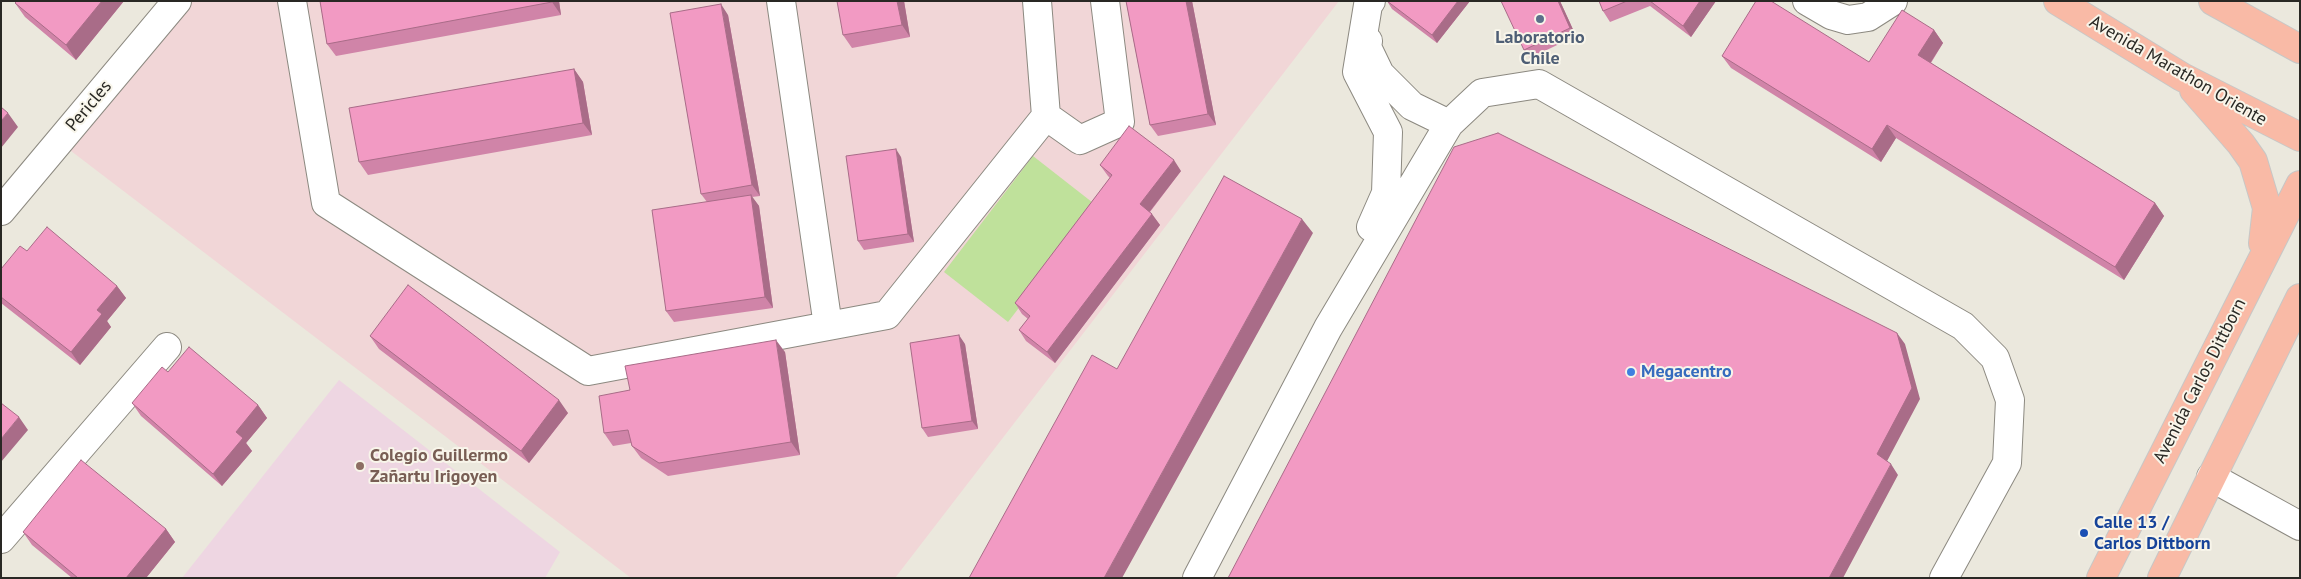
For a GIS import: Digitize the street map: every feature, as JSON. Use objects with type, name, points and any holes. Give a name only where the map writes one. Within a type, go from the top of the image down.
[{"type":"main road","name":"Avenida Marathon Oriente","points":[[2058,1],[2182,77],[2300,137]]},
{"type":"main road","points":[[2213,1],[2300,49]]},
{"type":"main road","points":[[2182,77],[2226,126],[2253,161],[2268,208],[2264,237],[2256,269]]},
{"type":"main road","name":"Avenida Carlos Dittborn","points":[[2101,578],[2300,185]]},
{"type":"main road","points":[[2162,578],[2300,298]]},
{"type":"street","name":"Pericles","points":[[1,212],[177,1]]},
{"type":"street","points":[[292,1],[326,203],[588,371],[886,315],[1046,116],[1038,1]]},
{"type":"street","points":[[781,1],[828,326]]},
{"type":"street","points":[[1046,116],[1080,140],[1120,122],[1105,1]]},
{"type":"street","points":[[1807,1],[1831,15],[1848,20],[1868,17],[1893,1]]},
{"type":"street","points":[[1369,3],[1367,47],[1380,74],[1412,106],[1449,124]]},
{"type":"street","points":[[1328,328],[1386,193],[1388,132],[1357,72],[1369,3]]},
{"type":"street","points":[[1197,578],[1328,328],[1449,124],[1482,93],[1539,84],[1963,326],[1995,358],[2010,400],[2007,463],[1944,578]]},
{"type":"street","points":[[1,540],[167,347]]},
{"type":"street","points":[[2211,477],[2300,526]]},
{"type":"shaded area","points":[[168,1],[1339,1],[895,578],[631,578],[54,138]]},
{"type":"shaded area","name":"Colegio Guillermo Zañartu Irigoyen","points":[[339,380],[560,552],[545,578],[182,578]]},
{"type":"green space","points":[[1033,156],[1097,206],[1008,322],[944,272]]},
{"type":"building","points":[[17,1],[102,1],[66,45],[15,3]]},
{"type":"building","points":[[320,1],[552,1],[552,2],[327,44]]},
{"type":"building","points":[[837,1],[897,1],[902,25],[843,35]]},
{"type":"building","points":[[1126,1],[1186,1],[1208,114],[1150,125]]},
{"type":"building","name":"Laboratorio Chile","points":[[1387,1],[1458,1],[1432,35]]},
{"type":"building","name":"Laboratorio Chile","points":[[1501,1],[1558,1],[1570,28],[1524,50]]},
{"type":"building","points":[[1599,1],[1627,1],[1603,11]]},
{"type":"building","points":[[1650,1],[1700,1],[1683,26]]},
{"type":"building","points":[[1756,1],[1771,1],[1869,62],[1902,10],[1934,30],[1918,55],[2155,203],[2115,267],[1887,125],[1872,149],[1722,56]]},
{"type":"building","points":[[721,4],[752,185],[701,194],[670,13]]},
{"type":"building","points":[[574,69],[583,123],[359,162],[349,108]]},
{"type":"building","points":[[1,107],[8,113],[1,121]]},
{"type":"building","points":[[1129,126],[1174,160],[1140,204],[1152,214],[1047,352],[1019,330],[1030,316],[1015,303],[1112,175],[1100,165]]},
{"type":"building","name":"Megacentro","points":[[1498,133],[1897,333],[1912,388],[1877,454],[1891,464],[1829,578],[1228,578],[1454,147]]},
{"type":"building","points":[[896,149],[908,234],[858,241],[846,156]]},
{"type":"building","points":[[1224,176],[1302,219],[1104,578],[969,578],[1092,355],[1117,369]]},
{"type":"building","points":[[751,195],[765,297],[666,311],[652,210]]},
{"type":"building","points":[[47,227],[117,286],[97,310],[102,314],[71,352],[1,297],[1,269],[20,246],[27,251]]},
{"type":"building","points":[[408,285],[559,400],[521,451],[370,336]]},
{"type":"building","points":[[959,335],[972,421],[922,428],[910,343]]},
{"type":"building","points":[[776,340],[791,442],[659,463],[632,446],[628,430],[604,433],[599,396],[630,390],[625,366]]},
{"type":"building","points":[[189,347],[258,405],[236,432],[243,438],[213,474],[132,403],[162,367],[168,372]]},
{"type":"building","points":[[1,403],[19,417],[1,439]]},
{"type":"building","points":[[81,460],[166,529],[126,578],[78,578],[23,532]]},
{"type":"place","name":"Laboratorio Chile","points":[[1540,19]]},
{"type":"place","name":"Megacentro","points":[[1631,372]]},
{"type":"place","name":"Colegio Guillermo Zañartu Irigoyen","points":[[360,466]]},
{"type":"place","name":"Calle 13 / Carlos Dittborn","points":[[2084,533]]}]
